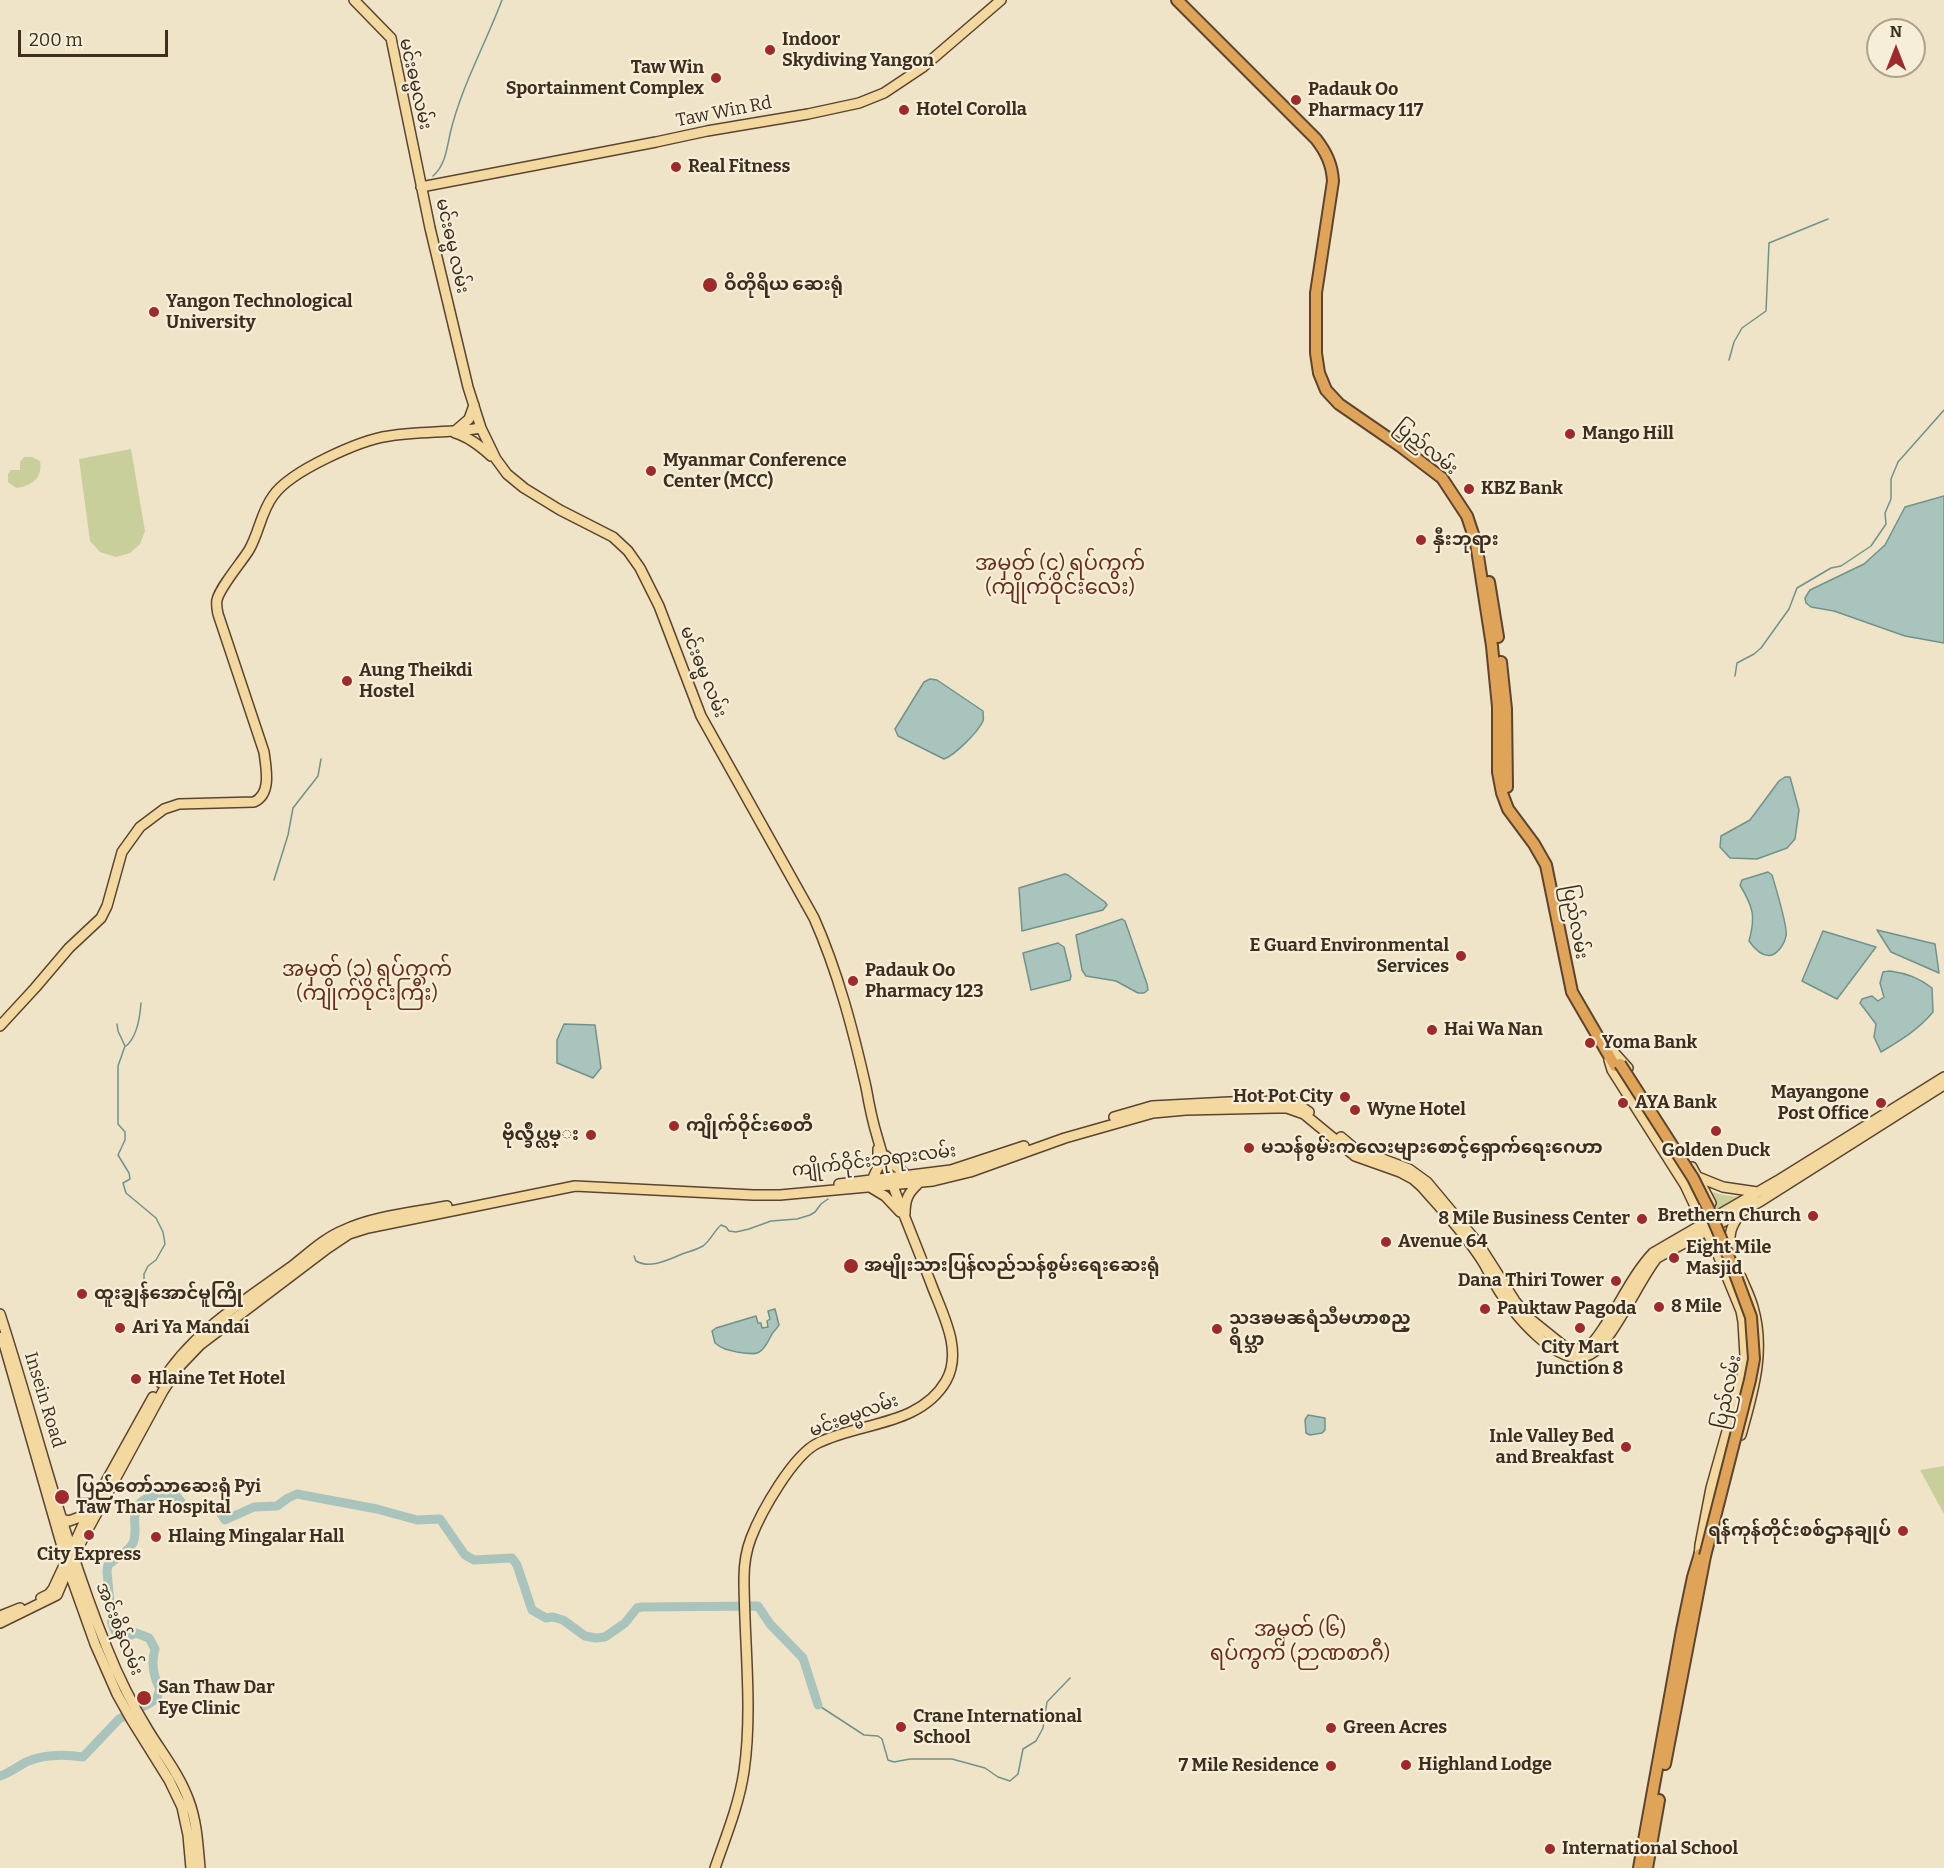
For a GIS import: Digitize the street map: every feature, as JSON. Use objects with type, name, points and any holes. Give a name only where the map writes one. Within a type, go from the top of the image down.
[{"type":"highway","name":"ပြည်လမ်း","points":[[1177,0],[1316,138],[1328,157],[1332,172],[1332,192],[1316,293],[1316,353],[1319,373],[1326,390],[1339,404],[1442,478],[1458,499],[1467,516],[1481,567],[1492,646],[1498,707],[1498,772],[1508,809],[1534,844],[1546,865],[1570,987],[1618,1065],[1637,1105],[1689,1181],[1705,1213],[1747,1318],[1750,1359],[1703,1556],[1682,1630],[1639,1868]]},
{"type":"highway","name":"ပြည်လမ်း","points":[[1184,0],[1330,148],[1335,161],[1338,182],[1321,294],[1324,372],[1330,387],[1343,400],[1446,474],[1472,514],[1481,542],[1495,609],[1506,709],[1508,792],[1513,807],[1548,855],[1554,869],[1577,985],[1609,1051]]},
{"type":"highway","name":"ပြည်လမ်း","points":[[1647,1868],[1703,1556]]},
{"type":"main road","name":"မင်းဓမ္မလမ်း","points":[[354,0],[391,38],[421,187]]},
{"type":"main road","name":"Taw Win Rd","points":[[421,187],[859,103],[884,93],[923,67],[1000,0]]},
{"type":"main road","name":"မင်းဓမ္မ လမ်း","points":[[421,187],[441,277],[474,405],[481,428],[495,459],[507,474],[524,488],[560,510],[613,537],[628,551],[640,568],[659,606],[701,716],[814,918],[828,950],[846,1010],[877,1138],[905,1219]]},
{"type":"main road","points":[[453,432],[468,419],[474,405]]},
{"type":"main road","points":[[0,1026],[69,948],[100,918],[107,906],[122,852],[140,827],[153,816],[173,805],[254,802],[264,793],[266,780],[264,753],[218,614],[217,601],[250,549],[265,508],[273,496],[281,487],[310,466],[373,440],[396,435],[481,428]]},
{"type":"main road","points":[[453,432],[481,446],[495,459]]},
{"type":"main road","name":"ပြည်လမ်း","points":[[1609,1051],[1625,1064],[1698,1177],[1719,1220],[1750,1296],[1758,1328],[1760,1345],[1752,1397],[1713,1544],[1710,1553],[1703,1556],[1700,1545],[1711,1488],[1742,1381],[1745,1337],[1740,1311],[1696,1207],[1685,1185],[1612,1070],[1609,1051]]},
{"type":"main road","points":[[1463,1231],[1516,1315],[1554,1349],[1572,1358],[1589,1355],[1597,1349],[1623,1313],[1648,1269],[1657,1258],[1685,1238],[1759,1197],[1854,1138],[1909,1103],[1944,1077]]},
{"type":"main road","points":[[1909,1103],[1944,1085]]},
{"type":"main road","name":"ကျိုက်ဝိုင်းဘုရားလမ်း","points":[[891,1181],[908,1176],[951,1170],[1144,1108],[1181,1103],[1263,1105]]},
{"type":"main road","name":"ကျိုက်ဝိုင်းဘုရားလမ်း","points":[[70,1555],[88,1514],[172,1366],[198,1338],[348,1234],[414,1216],[524,1194],[565,1182],[759,1190],[891,1181],[919,1183],[970,1172],[1065,1138],[1139,1116],[1186,1110],[1296,1103],[1322,1120],[1354,1148],[1409,1169],[1428,1182],[1441,1205],[1488,1258],[1515,1301],[1530,1318],[1560,1344],[1572,1349],[1580,1349],[1593,1342],[1643,1263],[1653,1253],[1685,1238]]},
{"type":"main road","points":[[877,1138],[888,1158],[908,1176]]},
{"type":"main road","points":[[877,1138],[878,1167],[871,1183],[905,1219]]},
{"type":"main road","points":[[1698,1177],[1759,1197]]},
{"type":"main road","points":[[905,1219],[906,1198],[919,1183]]},
{"type":"main road","points":[[1730,1247],[1731,1229],[1742,1213],[1759,1197]]},
{"type":"main road","points":[[1685,1238],[1696,1207]]},
{"type":"main road","points":[[1719,1220],[1742,1213]]},
{"type":"main road","name":"မင်းဓမ္မလမ်း","points":[[715,1868],[735,1810],[745,1760],[747,1714],[744,1563],[751,1539],[772,1496],[803,1454],[817,1443],[912,1412],[933,1397],[946,1380],[952,1367],[951,1337],[905,1219]]},
{"type":"main road","points":[[1685,1238],[1707,1241],[1713,1245]]},
{"type":"main road","name":"ကျိုက်ဝိုင်းဘုရားလမ်း","points":[[70,1555],[178,1368],[200,1345],[260,1293]]},
{"type":"main road","name":"Insein Road","points":[[0,1314],[56,1496]]},
{"type":"main road","points":[[0,1332],[45,1488],[70,1555],[49,1594],[0,1616]]},
{"type":"main road","points":[[1745,1337],[1760,1345]]},
{"type":"main road","name":"အင်းစိန်လမ်း","points":[[56,1496],[70,1555],[129,1706]]},
{"type":"main road","points":[[62,1519],[69,1521],[88,1514]]},
{"type":"main road","name":"အင်းစိန်လမ်း","points":[[70,1555],[69,1571],[95,1644],[135,1717],[190,1802],[197,1834],[200,1868]]},
{"type":"main road","points":[[57,1595],[69,1571]]},
{"type":"main road","points":[[0,1623],[57,1595],[69,1595],[79,1599]]},
{"type":"main road","name":"အင်းစိန်လမ်း","points":[[165,1765],[182,1807],[188,1835],[191,1868]]},
{"type":"green space","points":[[131,449],[145,531],[140,544],[130,553],[116,557],[100,552],[90,541],[79,459]]},
{"type":"green space","points":[[24,457],[32,457],[40,461],[40,472],[31,483],[16,488],[8,482],[8,474],[11,470],[20,470],[20,462]]},
{"type":"green space","points":[[1706,1190],[1723,1195],[1741,1197],[1717,1210]]},
{"type":"green space","points":[[1944,1466],[1944,1514],[1920,1470]]},
{"type":"water","points":[[1944,496],[1944,643],[1905,636],[1834,611],[1811,607],[1806,603],[1805,598],[1810,590],[1864,564],[1885,545],[1905,507]]},
{"type":"water","points":[[930,679],[937,680],[983,711],[983,721],[976,731],[960,748],[944,759],[898,736],[895,729],[924,682]]},
{"type":"water","points":[[1790,777],[1799,810],[1795,839],[1787,848],[1757,859],[1730,858],[1720,847],[1721,836],[1750,820],[1779,781]]},
{"type":"water","points":[[1768,872],[1772,875],[1786,931],[1781,947],[1775,954],[1768,956],[1759,952],[1749,941],[1753,918],[1748,900],[1740,885],[1742,880]]},
{"type":"water","points":[[1065,874],[1107,905],[1103,910],[1022,931],[1019,888]]},
{"type":"water","points":[[1122,919],[1125,921],[1147,984],[1148,990],[1144,993],[1138,993],[1116,981],[1086,976],[1082,970],[1076,935]]},
{"type":"water","points":[[1877,930],[1935,944],[1939,973],[1891,952]]},
{"type":"water","points":[[1823,931],[1876,947],[1837,999],[1802,981]]},
{"type":"water","points":[[1058,943],[1064,947],[1070,980],[1031,990],[1023,953]]},
{"type":"water","points":[[1890,971],[1922,981],[1932,988],[1933,1012],[1902,1039],[1881,1052],[1874,1037],[1876,1024],[1860,1003],[1862,999],[1872,996],[1878,1001],[1884,997],[1880,983],[1883,972]]},
{"type":"water","points":[[564,1024],[595,1025],[601,1068],[593,1078],[557,1063],[557,1040]]},
{"type":"water","points":[[775,1309],[779,1325],[758,1353],[734,1351],[715,1343],[712,1331],[716,1328],[756,1316],[762,1328],[768,1327],[767,1321],[770,1319],[768,1311]]},
{"type":"water","points":[[1308,1415],[1325,1418],[1325,1430],[1322,1433],[1310,1435],[1306,1433],[1305,1420]]},
{"type":"waterway","points":[[433,176],[443,162],[460,100],[502,0]]},
{"type":"waterway","points":[[1729,360],[1734,342],[1742,328],[1766,311],[1769,243],[1828,219]]},
{"type":"waterway","points":[[1735,676],[1737,663],[1761,648],[1789,609],[1797,588],[1831,568],[1841,566],[1871,546],[1886,524],[1885,513],[1891,499],[1891,479],[1898,462],[1944,410]]},
{"type":"waterway","points":[[274,880],[288,835],[293,808],[318,776],[321,759]]},
{"type":"waterway","points":[[126,1046],[135,1032],[141,1003]]},
{"type":"waterway","points":[[117,1024],[125,1046],[118,1066],[118,1124],[125,1132],[125,1140],[118,1155],[130,1179],[123,1183],[126,1193],[156,1218],[163,1232],[165,1244],[156,1260],[148,1266],[144,1274],[144,1285]]},
{"type":"waterway","points":[[634,1256],[636,1261],[642,1263],[661,1262],[703,1246],[721,1225],[729,1231],[736,1232],[771,1221],[797,1219],[815,1212],[828,1199]]},
{"type":"waterway","points":[[0,1776],[40,1757],[61,1755],[83,1757],[119,1719],[157,1698],[160,1689],[153,1669],[155,1649],[149,1638],[136,1633],[126,1637],[115,1631],[112,1624],[107,1571],[108,1565],[133,1543],[136,1509],[147,1498],[164,1494],[175,1494],[184,1506],[216,1507],[225,1520],[254,1507],[277,1506],[297,1494],[377,1509],[417,1520],[440,1519],[465,1555],[474,1560],[512,1558],[517,1565],[532,1610],[546,1618],[553,1617],[563,1620],[585,1636],[605,1637],[625,1623],[637,1608],[642,1607],[758,1606],[770,1624],[803,1658],[818,1705]]},
{"type":"waterway","points":[[818,1705],[864,1735],[878,1736],[882,1739],[888,1760],[894,1762],[910,1759],[952,1759],[985,1768],[998,1777],[1010,1781],[1018,1774],[1023,1749],[1036,1741],[1043,1728],[1047,1702],[1070,1678]]},
{"type":"place","name":"Indoor Skydiving Yangon","points":[[770,50]]},
{"type":"place","name":"Taw Win Sportainment Complex","points":[[716,78]]},
{"type":"place","name":"Padauk Oo Pharmacy 117","points":[[1296,100]]},
{"type":"place","name":"Hotel Corolla","points":[[904,110]]},
{"type":"place","name":"Real Fitness","points":[[676,167]]},
{"type":"place","name":"ဝိတိုရိယ ဆေးရုံ","points":[[710,285]]},
{"type":"place","name":"Yangon Technological University","points":[[154,312]]},
{"type":"place","name":"Mango Hill","points":[[1570,434]]},
{"type":"place","name":"Myanmar Conference Center (MCC)","points":[[651,471]]},
{"type":"place","name":"KBZ Bank","points":[[1469,489]]},
{"type":"place","name":"နှီးဘုရား","points":[[1421,540]]},
{"type":"place","name":"Aung Theikdi Hostel","points":[[347,681]]},
{"type":"place","name":"E Guard Environmental Services","points":[[1461,956]]},
{"type":"place","name":"Padauk Oo Pharmacy 123","points":[[853,981]]},
{"type":"place","name":"Hai Wa Nan","points":[[1432,1030]]},
{"type":"place","name":"Yoma Bank","points":[[1590,1043]]},
{"type":"place","name":"Hot Pot City","points":[[1345,1097]]},
{"type":"place","name":"AYA Bank","points":[[1623,1103]]},
{"type":"place","name":"Mayangone Post Office","points":[[1881,1103]]},
{"type":"place","name":"Wyne Hotel","points":[[1355,1110]]},
{"type":"place","name":"ကျိုက်ဝိုင်းစေတီ","points":[[674,1126]]},
{"type":"place","name":"Golden Duck","points":[[1716,1131]]},
{"type":"place","name":"ဗိုလ္ခ်ဳပ္လမ္း","points":[[591,1135]]},
{"type":"place","name":"မသန်စွမ်းကလေးများစောင့်ရှောက်ရေးဂေဟာ","points":[[1249,1148]]},
{"type":"place","name":"Brethern Church","points":[[1813,1216]]},
{"type":"place","name":"8 Mile Business Center","points":[[1642,1219]]},
{"type":"place","name":"Avenue 64","points":[[1386,1242]]},
{"type":"place","name":"Eight Mile Masjid","points":[[1674,1258]]},
{"type":"place","name":"အမျိုးသားပြန်လည်သန်စွမ်းရေးဆေးရုံ","points":[[851,1266]]},
{"type":"place","name":"Dana Thiri Tower","points":[[1616,1281]]},
{"type":"place","name":"ထူးချွန်အောင်မူကြို","points":[[82,1294]]},
{"type":"place","name":"8 Mile","points":[[1659,1307]]},
{"type":"place","name":"Pauktaw Pagoda","points":[[1485,1309]]},
{"type":"place","name":"Ari Ya Mandai","points":[[120,1328]]},
{"type":"place","name":"City Mart Junction 8","points":[[1580,1328]]},
{"type":"place","name":"သဒၶမၼရံသီမဟာစည္ ရိပ္သာ","points":[[1217,1329]]},
{"type":"place","name":"Hlaine Tet Hotel","points":[[136,1379]]},
{"type":"place","name":"Inle Valley Bed and Breakfast","points":[[1626,1447]]},
{"type":"place","name":"ပြည်တော်သာဆေးရုံ Pyi Taw Thar Hospital","points":[[62,1497]]},
{"type":"place","name":"ရန်ကုန်တိုင်းစစ်ဌာနချုပ်","points":[[1903,1531]]},
{"type":"place","name":"City Express","points":[[89,1535]]},
{"type":"place","name":"Hlaing Mingalar Hall","points":[[156,1537]]},
{"type":"place","name":"San Thaw Dar Eye Clinic","points":[[144,1698]]},
{"type":"place","name":"Crane International School","points":[[901,1727]]},
{"type":"place","name":"Green Acres","points":[[1331,1728]]},
{"type":"place","name":"Highland Lodge","points":[[1406,1765]]},
{"type":"place","name":"7 Mile Residence","points":[[1331,1766]]},
{"type":"place","name":"International School","points":[[1550,1849]]},
{"type":"district","name":"အမှတ် (၄) ရပ်ကွက် (ကျိုက်ဝိုင်းလေး)","points":[[1060,576]]},
{"type":"district","name":"အမှတ် (၃) ရပ်ကွက် (ကျိုက်ဝိုင်းကြီး)","points":[[367,982]]},
{"type":"district","name":"အမှတ် (၆) ရပ်ကွက် (ဉာဏစာဂီ)","points":[[1300,1642]]}]
